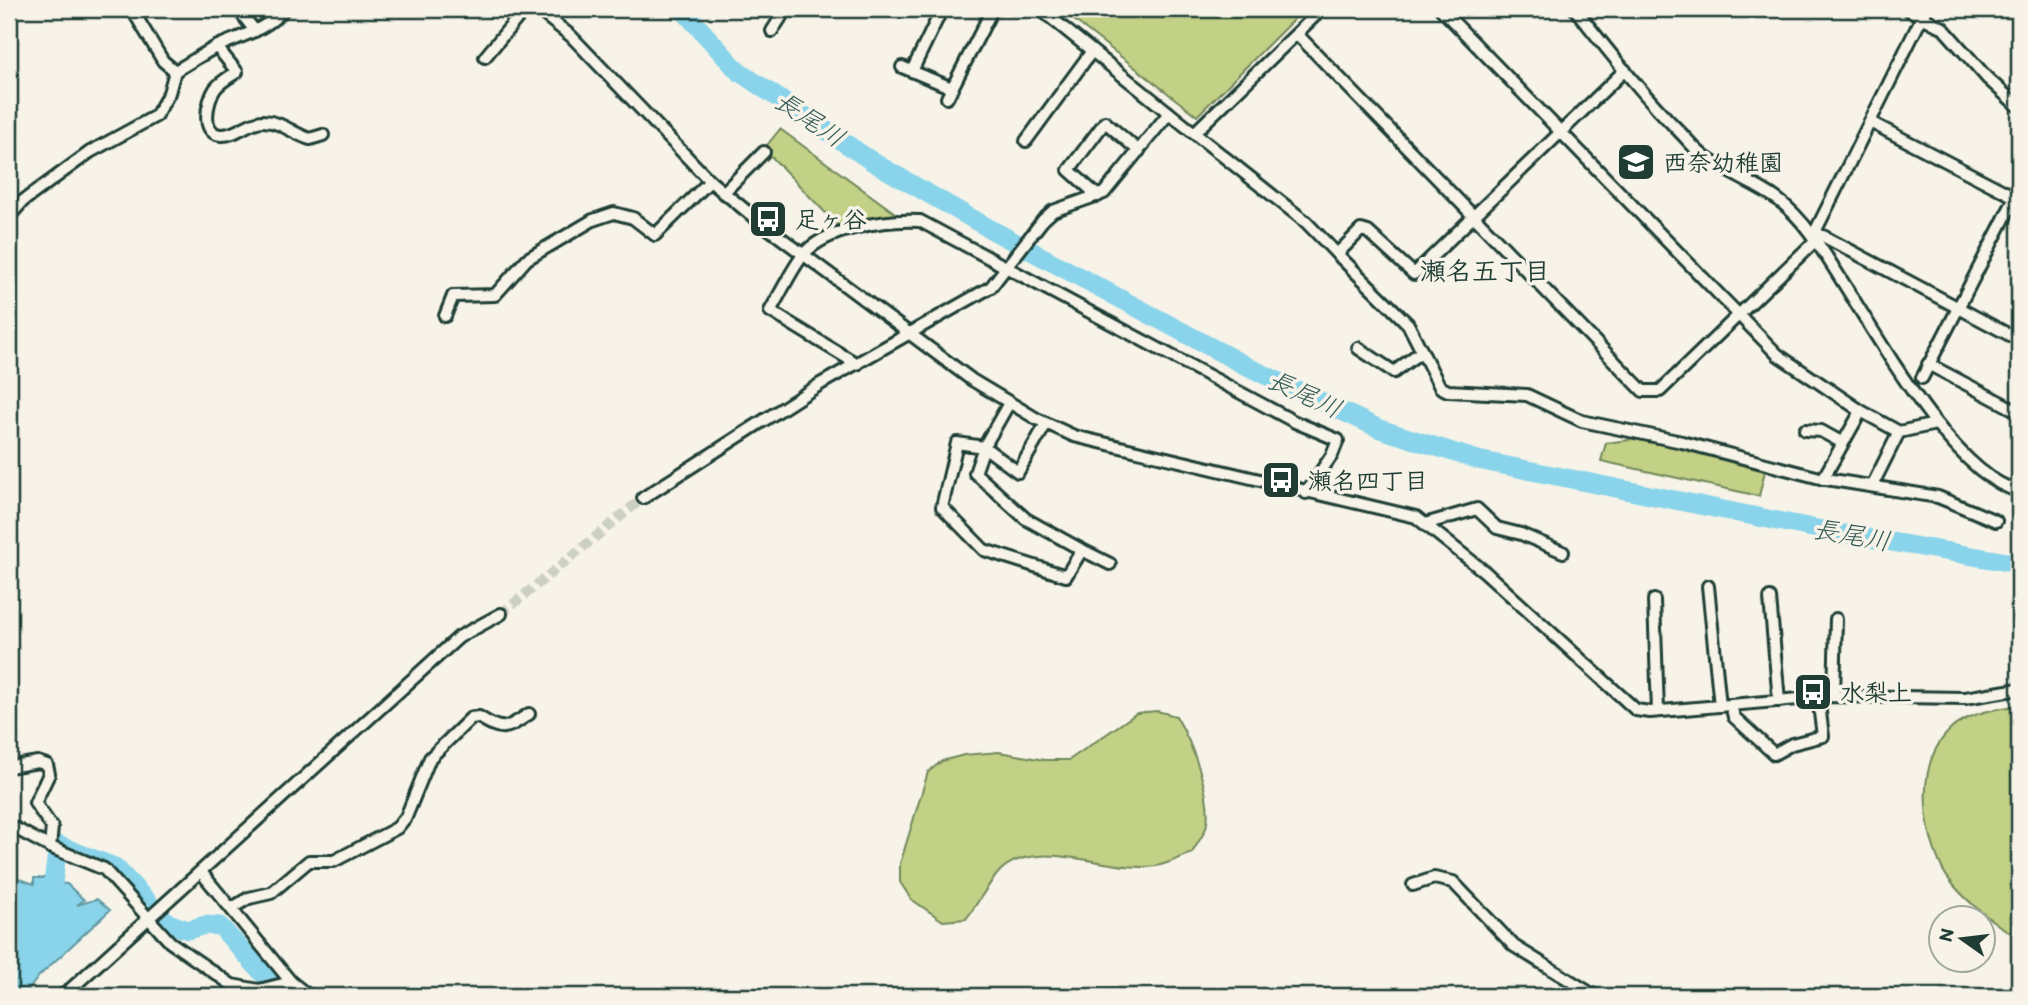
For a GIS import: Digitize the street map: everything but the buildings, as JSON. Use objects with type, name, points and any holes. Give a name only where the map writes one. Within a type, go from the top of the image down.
[{"type":"street","points":[[238,9],[255,31]]},
{"type":"street","points":[[9,218],[23,201],[90,152],[156,116],[169,93],[176,71],[217,47],[255,31],[277,18],[284,9]]},
{"type":"street","points":[[485,57],[525,9]]},
{"type":"street","points":[[537,9],[571,36],[709,181],[804,255],[1009,403],[1074,436],[1416,517],[1428,523],[1636,710],[1657,711],[1834,696],[1965,698],[2019,689]]},
{"type":"street","points":[[772,31],[781,17],[780,9]]},
{"type":"street","points":[[942,9],[907,69],[950,93],[990,14],[983,9]]},
{"type":"street","points":[[1040,9],[1306,222],[1399,312],[1440,387],[1448,391],[1527,395],[1582,421],[1682,442],[1823,479],[1938,497],[1996,521]]},
{"type":"street","points":[[1194,133],[1322,9]]},
{"type":"street","points":[[1441,9],[1778,355],[1861,411],[1899,432],[1936,424]]},
{"type":"street","points":[[1575,9],[1625,70],[1704,156],[1772,193],[1814,239],[1936,424],[1998,483],[2019,491]]},
{"type":"street","points":[[1907,9],[1924,12],[1943,28],[2019,107]]},
{"type":"street","points":[[1297,34],[1643,391],[1660,391],[1814,239],[1924,12]]},
{"type":"street","points":[[136,16],[163,61],[176,71]]},
{"type":"street","points":[[217,47],[237,72],[217,86],[210,98],[207,120],[211,130],[218,135],[227,134],[261,121],[278,124],[310,138],[323,135]]},
{"type":"street","points":[[1026,141],[1092,51]]},
{"type":"street","points":[[1338,254],[1361,230],[1368,232],[1414,274],[1625,70]]},
{"type":"street","points":[[643,498],[856,364],[991,287],[1053,211],[1098,196],[1114,183],[1169,113]]},
{"type":"street","points":[[1098,196],[1069,170],[1105,122],[1139,151]]},
{"type":"street","points":[[1870,122],[2017,193],[1922,378]]},
{"type":"street","points":[[723,192],[764,152]]},
{"type":"street","points":[[445,316],[453,296],[495,295],[527,260],[593,220],[614,213],[623,215],[633,218],[655,235],[709,181]]},
{"type":"street","points":[[856,364],[770,311],[804,255],[818,242],[892,219],[920,221],[1295,422],[1338,440],[1332,455],[1306,493]]},
{"type":"street","points":[[1814,239],[1823,236],[2019,340]]},
{"type":"street","points":[[1358,348],[1394,372],[1422,351]]},
{"type":"street","points":[[1928,364],[2019,412]]},
{"type":"street","points":[[1009,403],[984,447],[975,474],[1026,519],[1110,564]]},
{"type":"street","points":[[1823,479],[1841,442],[1861,411]]},
{"type":"street","points":[[1046,424],[1018,472],[984,447],[957,443],[942,507],[984,550],[1066,576],[1082,550]]},
{"type":"street","points":[[1805,430],[1821,431],[1841,442]]},
{"type":"street","points":[[1872,486],[1899,432]]},
{"type":"street","points":[[1428,523],[1477,509],[1497,528],[1521,534],[1563,552]]},
{"type":"street","points":[[1708,586],[1726,705],[1734,717],[1774,754],[1792,744],[1823,736],[1818,697]]},
{"type":"street","points":[[1770,598],[1779,701]]},
{"type":"street","points":[[1654,600],[1657,711]]},
{"type":"street","points":[[62,996],[459,637],[501,614]]},
{"type":"street","points":[[1834,696],[1836,619]]},
{"type":"street","points":[[232,908],[249,898],[271,893],[309,861],[334,861],[397,828],[405,817],[430,758],[471,718],[479,717],[493,727],[503,729],[530,714]]},
{"type":"street","points":[[9,767],[38,762],[47,765],[49,774],[35,803],[52,827],[50,847]]},
{"type":"street","points":[[9,825],[50,847],[104,869],[170,942],[232,985],[259,990],[291,982]]},
{"type":"street","points":[[201,872],[291,982],[309,996]]},
{"type":"street","points":[[1413,885],[1434,878],[1453,882],[1514,946],[1595,996]]},
{"type":"green space","points":[[1060,9],[1304,9],[1197,116]]},
{"type":"green space","points":[[780,129],[899,216],[867,221],[842,230],[764,149]]},
{"type":"green space","points":[[1632,435],[1765,471],[1759,496],[1601,461],[1606,443],[1629,440]]},
{"type":"green space","points":[[2019,706],[2019,937],[1996,923],[1996,904],[1972,904],[1954,886],[1941,866],[1935,850],[1927,814],[1927,777],[1939,744],[1957,724],[1992,710]]},
{"type":"green space","points":[[1157,711],[1176,716],[1200,770],[1204,786],[1208,816],[1206,828],[1192,853],[1161,865],[1138,867],[1054,856],[1016,860],[996,875],[966,919],[943,921],[911,899],[900,882],[900,864],[928,772],[942,761],[964,755],[999,752],[1044,760],[1069,760],[1137,713]]},
{"type":"water","points":[[9,875],[34,884],[34,878],[53,878],[54,883],[67,884],[84,900],[77,905],[97,899],[110,910],[39,976],[24,996],[9,996]]},
{"type":"waterway","name":"長尾川","points":[[682,9],[738,71],[873,162],[992,230],[1248,367],[1380,429],[1478,460],[1822,530],[2019,564]]},
{"type":"waterway","points":[[53,883],[58,845],[115,867],[168,923],[188,930],[205,925],[220,926],[283,996]]},
{"type":"tunnel","points":[[501,614],[643,498]]},
{"type":"place","name":"西奈幼稚園","points":[[1636,162]]},
{"type":"place","name":"足ヶ谷","points":[[768,219]]},
{"type":"place","name":"瀬名四丁目","points":[[1281,480]]},
{"type":"place","name":"水梨上","points":[[1813,692]]},
{"type":"district","name":"瀬名五丁目","points":[[1485,271]]}]
